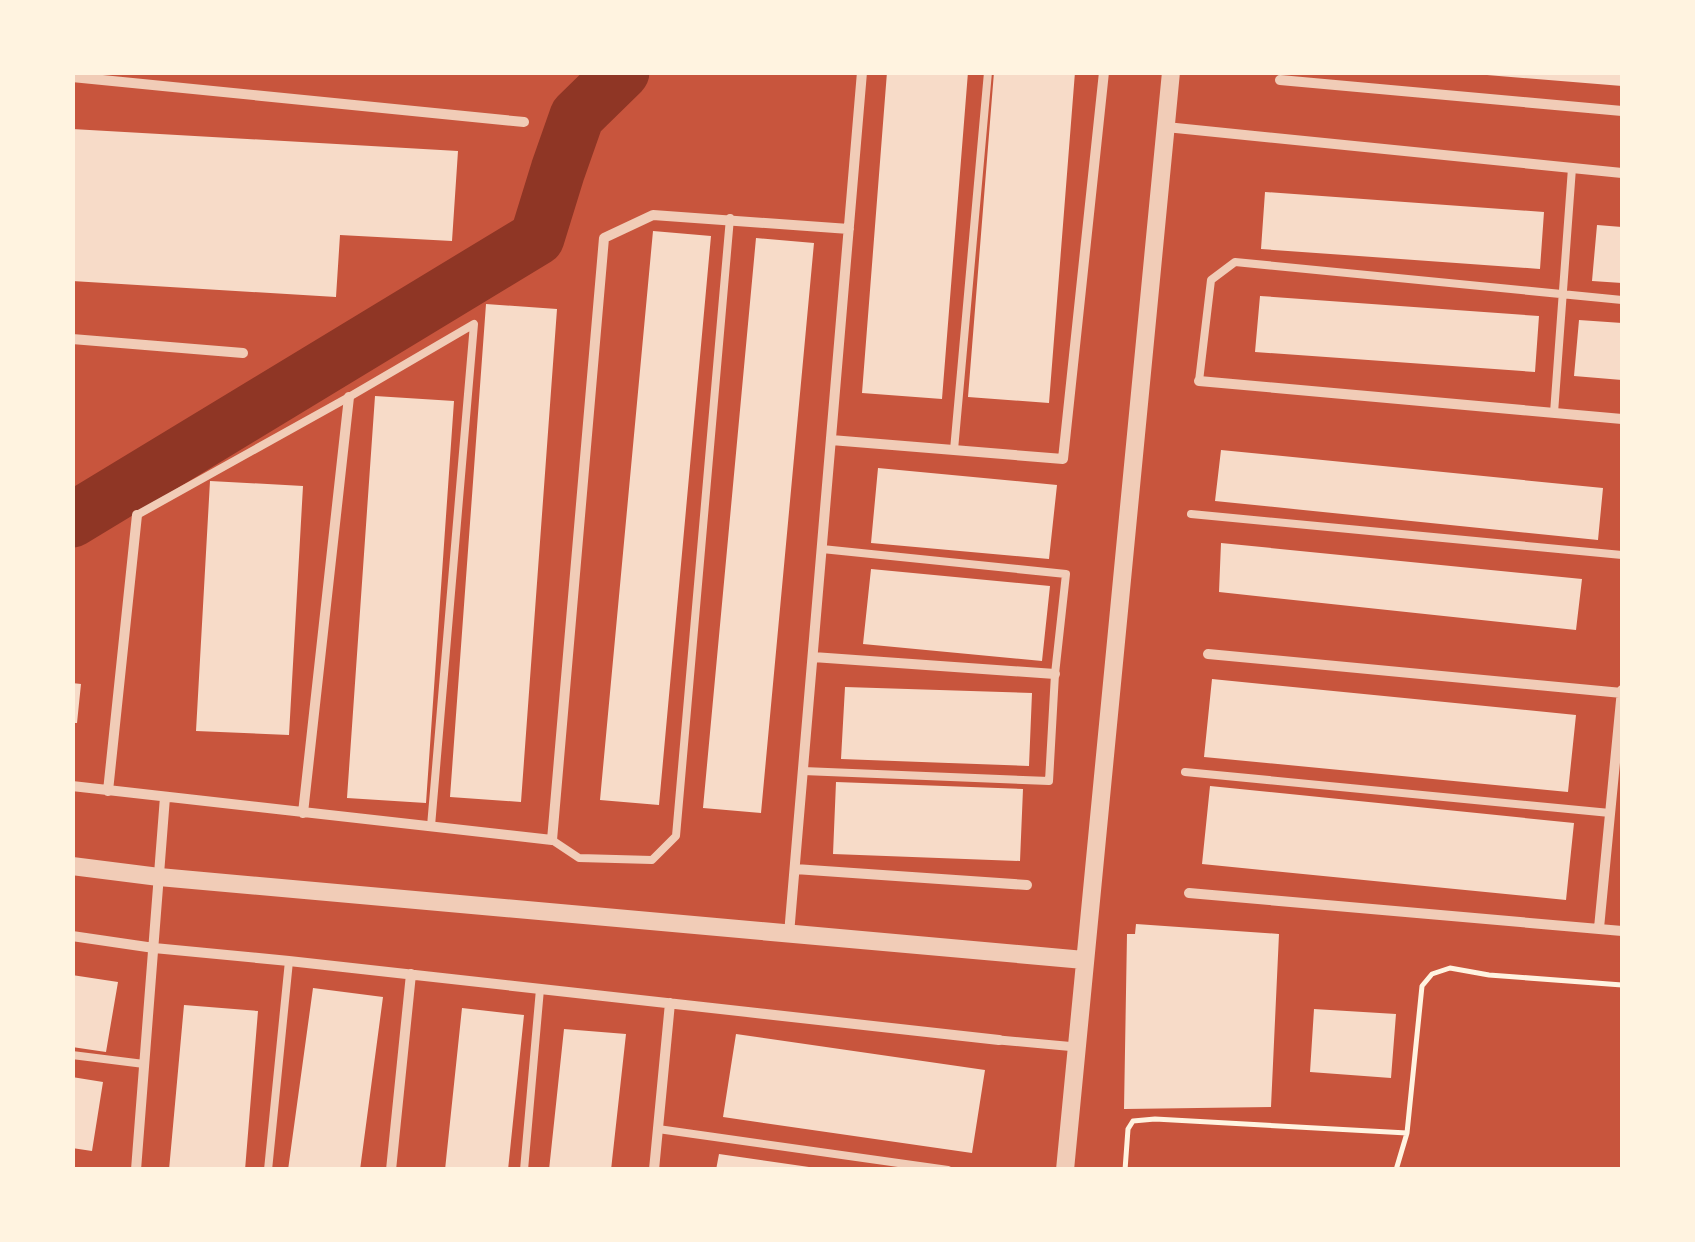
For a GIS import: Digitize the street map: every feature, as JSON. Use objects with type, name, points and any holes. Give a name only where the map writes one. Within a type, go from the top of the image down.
[{"type":"street","points":[[789,934],[862,72]]},
{"type":"street","points":[[831,440],[1064,459],[1104,72]]},
{"type":"street","points":[[1065,1170],[1172,72]]},
{"type":"street","points":[[72,77],[524,122]]},
{"type":"street","points":[[1280,80],[1622,111]]},
{"type":"street","points":[[1166,127],[1622,173]]},
{"type":"street","points":[[72,786],[552,840],[604,238],[653,215],[849,229]]},
{"type":"street","points":[[72,339],[243,353]]},
{"type":"street","points":[[1199,381],[1622,419]]},
{"type":"street","points":[[303,812],[350,397]]},
{"type":"street","points":[[108,791],[137,515]]},
{"type":"street","points":[[1208,654],[1622,690],[1598,928]]},
{"type":"street","points":[[813,658],[1056,674]]},
{"type":"street","points":[[136,1170],[166,797]]},
{"type":"street","points":[[72,866],[1084,960]]},
{"type":"street","points":[[795,869],[1027,885]]},
{"type":"street","points":[[1189,893],[1622,931]]},
{"type":"street","points":[[72,936],[1076,1048]]},
{"type":"street","points":[[391,1170],[411,974]]},
{"type":"street","points":[[654,1170],[670,1003]]},
{"type":"lane","points":[[954,450],[988,72]]},
{"type":"lane","points":[[1554,413],[1572,168]]},
{"type":"lane","points":[[552,840],[579,858],[652,860],[676,836],[730,218]]},
{"type":"lane","points":[[1199,381],[1210,280],[1235,262],[1622,300]]},
{"type":"lane","points":[[137,515],[474,324],[431,826]]},
{"type":"lane","points":[[1191,514],[1622,555]]},
{"type":"lane","points":[[804,770],[1049,780],[1066,574],[822,550]]},
{"type":"lane","points":[[1185,772],[1610,813]]},
{"type":"lane","points":[[268,1170],[290,961]]},
{"type":"lane","points":[[524,1170],[540,989]]},
{"type":"lane","points":[[72,1055],[144,1064]]},
{"type":"lane","points":[[658,1129],[948,1170]]},
{"type":"path","points":[[1396,1170],[1407,1133],[1422,986],[1432,974],[1450,968],[1489,975],[1622,985]]},
{"type":"path","points":[[1125,1170],[1128,1129],[1133,1120],[1407,1133]]},
{"type":"building","points":[[887,72],[968,72],[942,399],[862,393]]},
{"type":"building","points":[[994,72],[1075,72],[1049,403],[968,397]]},
{"type":"building","points":[[1622,72],[1622,86],[1487,75]]},
{"type":"building","points":[[72,129],[458,151],[452,241],[340,235],[336,297],[72,281]]},
{"type":"building","points":[[1265,192],[1544,212],[1540,269],[1261,249]]},
{"type":"building","points":[[1597,225],[1622,227],[1622,283],[1592,281]]},
{"type":"building","points":[[653,231],[711,236],[659,805],[600,800]]},
{"type":"building","points":[[756,238],[814,243],[761,813],[703,808]]},
{"type":"building","points":[[1260,296],[1539,316],[1535,372],[1255,352]]},
{"type":"building","points":[[486,304],[557,309],[521,802],[450,797]]},
{"type":"building","points":[[1579,320],[1622,323],[1622,380],[1574,376]]},
{"type":"building","points":[[375,396],[454,401],[426,803],[347,798]]},
{"type":"building","points":[[1221,450],[1603,488],[1598,540],[1215,501]]},
{"type":"building","points":[[878,468],[1057,485],[1049,559],[871,543]]},
{"type":"building","points":[[210,481],[303,486],[289,735],[196,731]]},
{"type":"building","points":[[1221,543],[1582,579],[1576,630],[1219,592]]},
{"type":"building","points":[[871,569],[1050,586],[1042,661],[863,644]]},
{"type":"building","points":[[1212,679],[1576,715],[1568,792],[1204,757]]},
{"type":"building","points":[[72,683],[81,684],[77,723],[72,723]]},
{"type":"building","points":[[845,687],[1032,693],[1029,766],[841,759]]},
{"type":"building","points":[[836,782],[1023,789],[1020,861],[833,854]]},
{"type":"building","points":[[1210,786],[1574,823],[1566,900],[1202,864]]},
{"type":"building","points":[[1136,924],[1279,934],[1271,1107],[1124,1109],[1127,934],[1135,934]]},
{"type":"building","points":[[72,975],[118,982],[106,1052],[72,1047]]},
{"type":"building","points":[[313,988],[383,997],[360,1170],[288,1170]]},
{"type":"building","points":[[184,1005],[258,1011],[245,1170],[169,1170]]},
{"type":"building","points":[[462,1008],[524,1015],[508,1170],[445,1170]]},
{"type":"building","points":[[1314,1009],[1396,1014],[1391,1078],[1310,1072]]},
{"type":"building","points":[[564,1029],[626,1034],[611,1170],[549,1170]]},
{"type":"building","points":[[736,1034],[985,1070],[972,1153],[723,1117]]},
{"type":"building","points":[[72,1077],[103,1082],[92,1151],[72,1148]]},
{"type":"building","points":[[719,1154],[809,1167],[716,1170]]},
{"type":"waterway","points":[[72,520],[537,238],[577,116],[622,72]]}]
